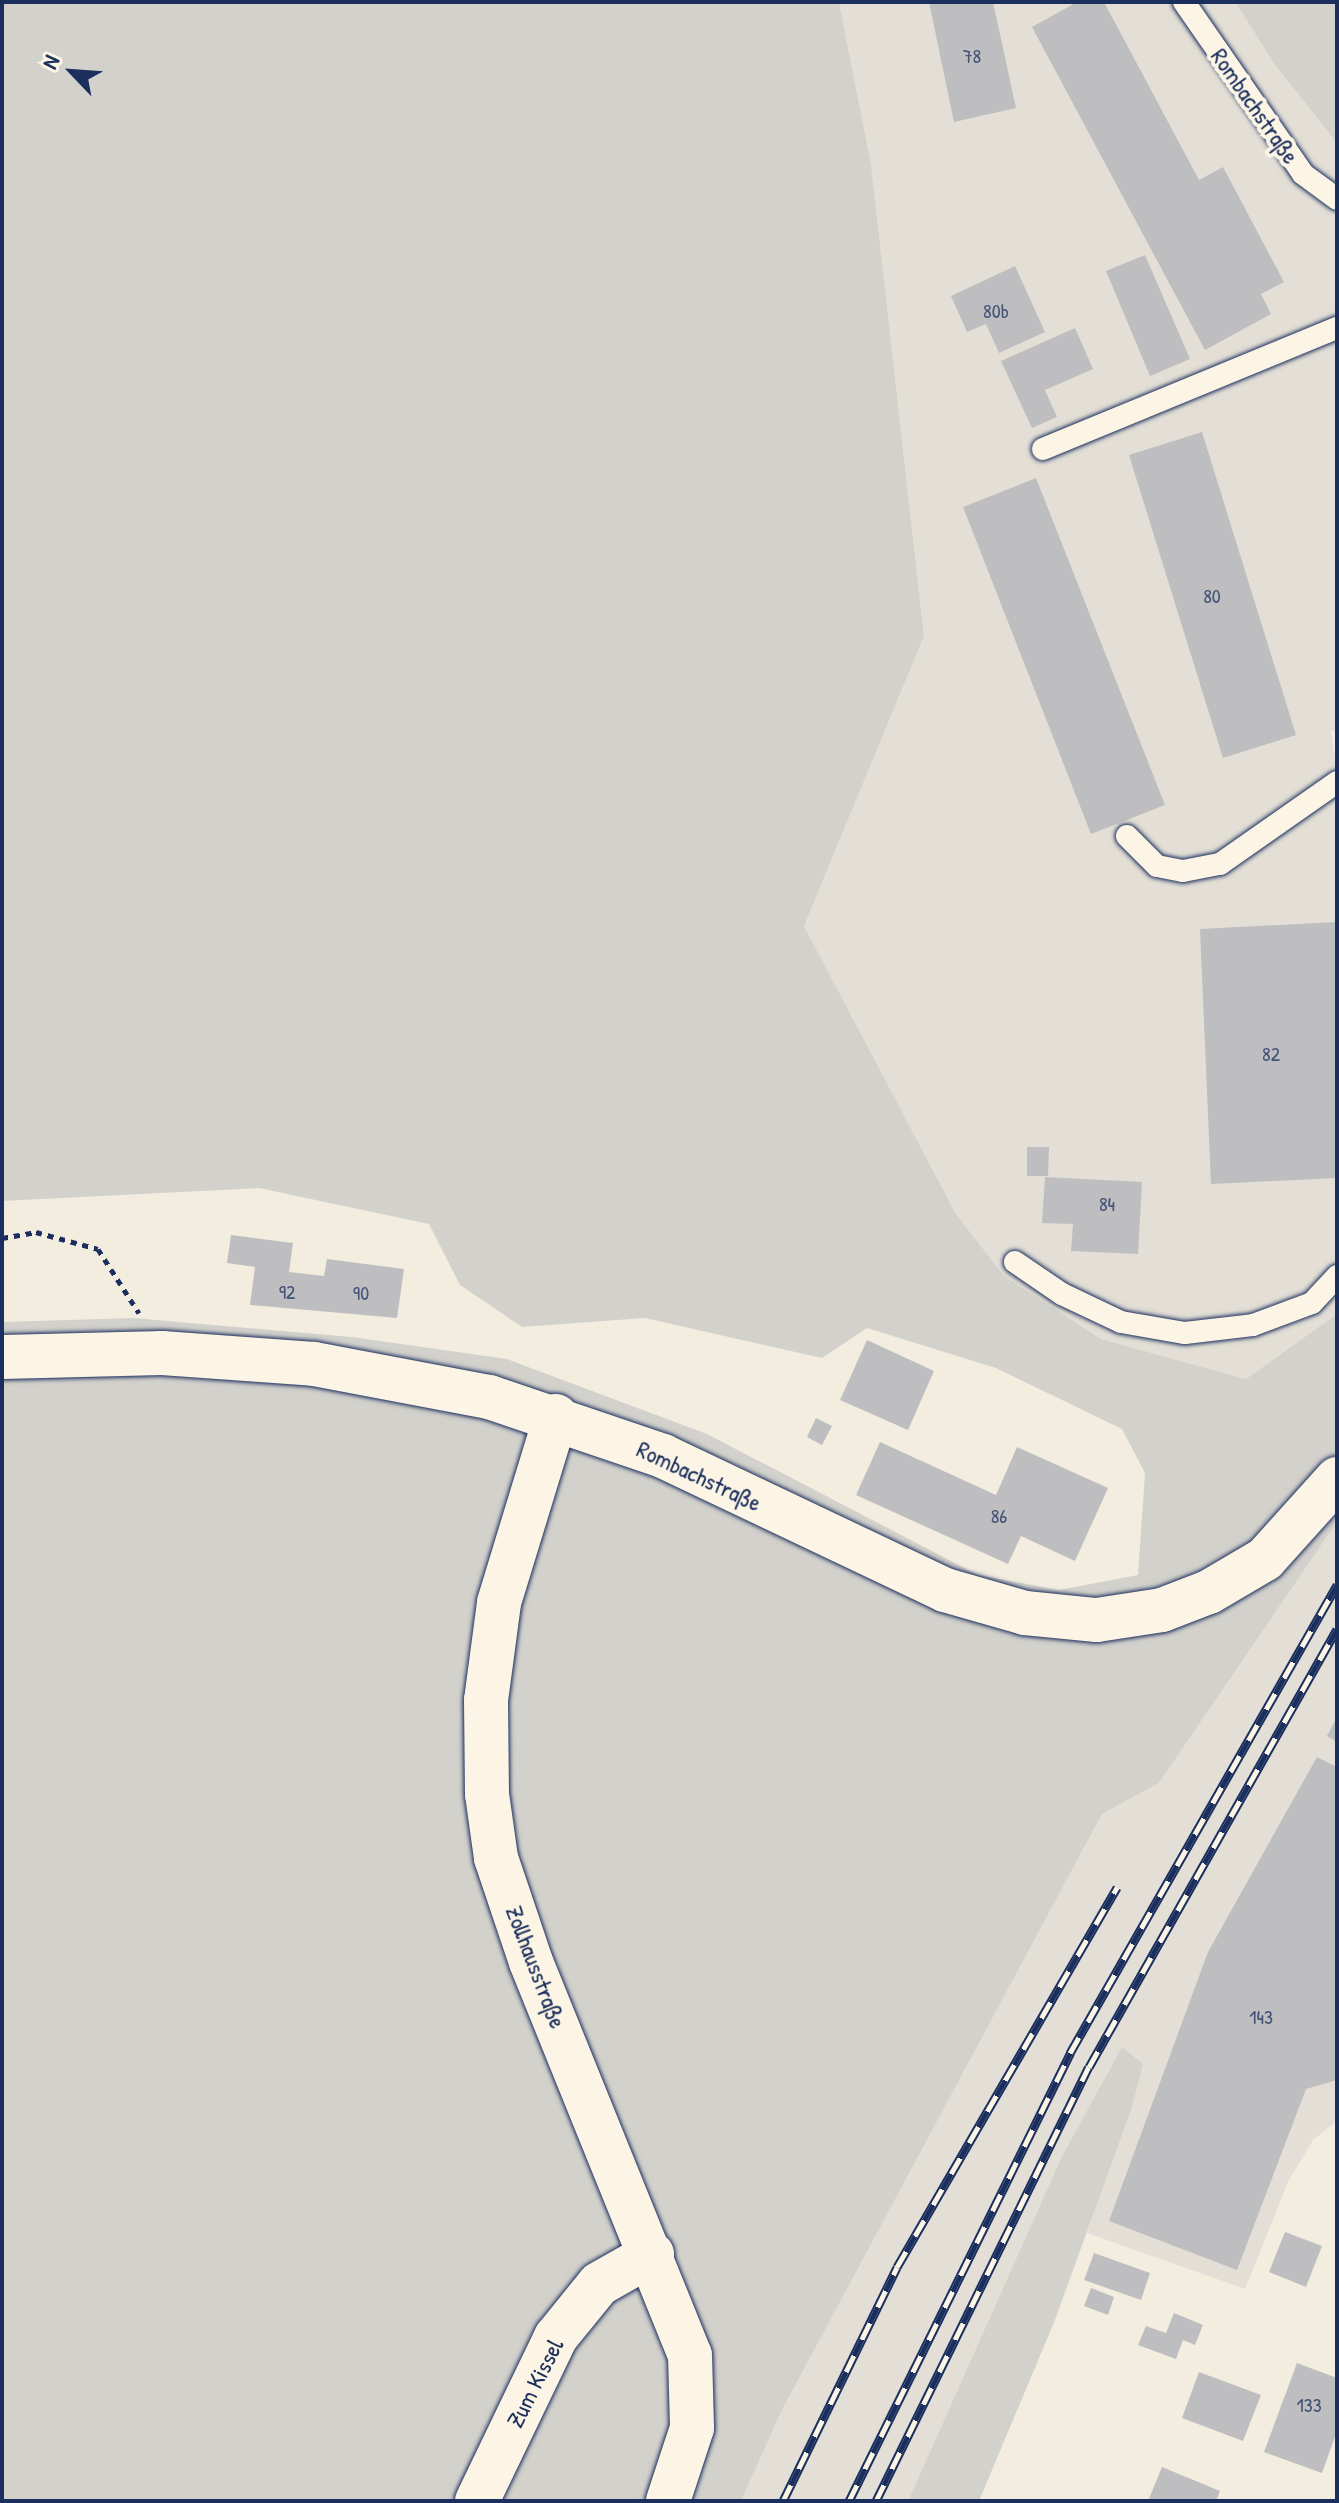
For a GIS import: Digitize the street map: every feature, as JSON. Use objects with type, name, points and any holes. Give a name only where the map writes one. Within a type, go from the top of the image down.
[{"type":"street","name":"Rombachstraße","points":[[2,1357],[162,1353],[314,1364],[489,1397],[556,1416],[663,1456],[945,1590],[1025,1613],[1097,1620],[1162,1610],[1209,1592],[1265,1559],[1337,1479]]},
{"type":"street","name":"Zollhausstraße","points":[[556,1416],[499,1603],[486,1700],[487,1794],[496,1858],[531,1962],[652,2254],[690,2355],[692,2428],[668,2501]]},
{"type":"street","name":"Zum Kissel","points":[[477,2501],[556,2337],[599,2284],[652,2254]]},
{"type":"lane","name":"Rombachstraße","points":[[1184,2],[1303,174],[1337,199]]},
{"type":"lane","points":[[1043,449],[1337,328]]},
{"type":"lane","points":[[1127,836],[1157,866],[1183,871],[1220,864],[1337,782]]},
{"type":"lane","points":[[1015,1262],[1062,1294],[1121,1322],[1185,1333],[1253,1325],[1312,1303],[1337,1276]]},
{"type":"path","points":[[2,1238],[36,1232],[98,1249],[162,1353]]},
{"type":"shaded area","points":[[2,2],[839,2],[871,164],[924,636],[804,926],[956,1214],[1004,1276],[1101,1339],[1246,1379],[1337,1314],[1337,1522],[1159,1783],[1102,1814],[782,2410],[741,2501],[2,2501],[2,1322],[134,1318],[352,1337],[507,1359],[707,1434],[978,1575],[1059,1590],[1138,1575],[1145,1473],[1122,1429],[996,1368],[867,1328],[822,1358],[645,1318],[522,1327],[460,1285],[429,1224],[259,1188],[2,1201]]},
{"type":"shaded area","points":[[839,2],[1235,2],[1275,65],[1337,143],[1337,731],[1331,731],[1337,774],[1337,1314],[1246,1379],[1101,1339],[1004,1276],[956,1214],[804,926],[924,636],[871,164]]},
{"type":"shaded area","points":[[1235,2],[1337,2],[1337,143],[1275,65]]},
{"type":"shaded area","points":[[1337,1522],[1337,2121],[1313,2140],[1289,2180],[1245,2289],[1087,2233],[1143,2065],[1122,2047],[1062,2156],[908,2501],[741,2501],[782,2410],[1102,1814],[1159,1783]]},
{"type":"shaded area","points":[[1122,2047],[1143,2064],[1132,2107],[1055,2320],[979,2501],[908,2501],[1062,2156]]},
{"type":"building","points":[[929,2],[993,2],[1016,108],[954,122]]},
{"type":"building","points":[[1077,2],[1104,2],[1199,180],[1223,167],[1284,282],[1261,294],[1271,314],[1205,350],[1032,27]]},
{"type":"building","points":[[1145,255],[1190,359],[1150,376],[1106,271]]},
{"type":"building","points":[[1015,266],[1045,332],[999,353],[986,324],[967,332],[951,296]]},
{"type":"building","points":[[1075,328],[1093,369],[1045,390],[1057,417],[1032,428],[1001,361]]},
{"type":"building","points":[[1202,432],[1296,735],[1223,758],[1129,455]]},
{"type":"building","points":[[1036,478],[1165,805],[1091,834],[963,507]]},
{"type":"building","points":[[1337,922],[1337,1178],[1211,1184],[1200,929]]},
{"type":"building","points":[[1027,1147],[1049,1147],[1048,1176],[1027,1176]]},
{"type":"building","points":[[1045,1177],[1142,1182],[1138,1254],[1071,1251],[1073,1224],[1042,1223]]},
{"type":"building","points":[[231,1235],[293,1243],[289,1272],[324,1276],[327,1259],[404,1269],[397,1318],[250,1305],[255,1267],[227,1263]]},
{"type":"building","points":[[867,1340],[934,1371],[908,1430],[840,1400]]},
{"type":"building","points":[[816,1418],[832,1426],[822,1445],[807,1437]]},
{"type":"building","points":[[880,1442],[996,1495],[1017,1447],[1108,1488],[1075,1561],[1021,1536],[1008,1564],[856,1495]]},
{"type":"building","points":[[1337,1717],[1337,1742],[1327,1736]]},
{"type":"building","points":[[1317,1757],[1337,1767],[1337,2080],[1306,2089],[1237,2270],[1109,2221],[1208,1952]]},
{"type":"building","points":[[1285,2232],[1322,2246],[1306,2287],[1269,2272]]},
{"type":"building","points":[[1094,2253],[1150,2273],[1141,2300],[1084,2280]]},
{"type":"building","points":[[1091,2288],[1114,2297],[1108,2315],[1084,2306]]},
{"type":"building","points":[[1174,2313],[1203,2325],[1195,2345],[1183,2340],[1176,2359],[1138,2345],[1146,2326],[1166,2333]]},
{"type":"building","points":[[1297,2363],[1337,2378],[1337,2431],[1322,2473],[1264,2452]]},
{"type":"building","points":[[1199,2372],[1261,2395],[1243,2441],[1182,2418]]},
{"type":"building","points":[[1162,2467],[1220,2491],[1216,2501],[1148,2501]]},
{"type":"railway","points":[[849,2501],[1070,2053],[1337,1585]]},
{"type":"railway","points":[[876,2501],[1089,2067],[1337,1629]]},
{"type":"railway","points":[[783,2501],[897,2267],[1117,1887]]}]
